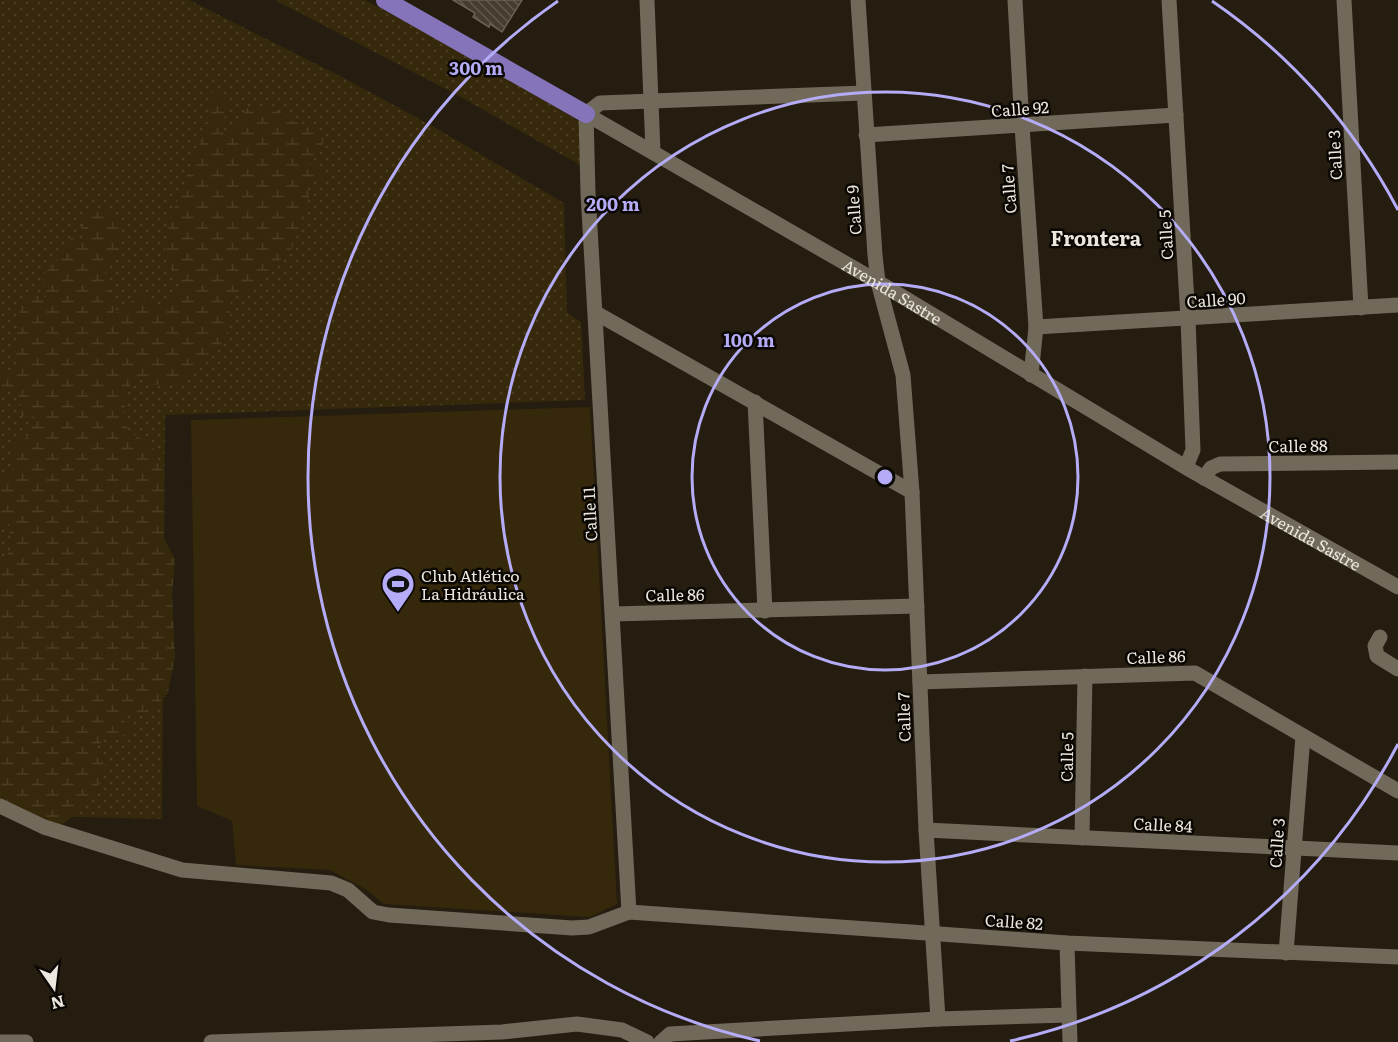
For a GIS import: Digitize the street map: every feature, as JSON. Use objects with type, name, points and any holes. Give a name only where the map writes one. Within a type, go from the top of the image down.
[{"type":"main road","name":"Avenida Sastre","points":[[385,0],[586,114]]},
{"type":"street","points":[[647,0],[653,152]]},
{"type":"street","name":"Calle 9","points":[[858,0],[874,255],[878,282],[903,375],[906,414]]},
{"type":"street","name":"Calle 7","points":[[1015,0],[1036,327],[1031,375]]},
{"type":"street","name":"Calle 5","points":[[1169,0],[1188,318],[1193,450],[1186,467]]},
{"type":"street","name":"Calle 3","points":[[1344,0],[1361,308]]},
{"type":"street","points":[[586,114],[600,103],[864,93]]},
{"type":"street","name":"Avenida Sastre","points":[[586,114],[878,282],[1204,478],[1398,586]]},
{"type":"street","name":"Calle 11","points":[[586,114],[588,193],[629,912]]},
{"type":"street","name":"Calle 92","points":[[867,135],[1176,115]]},
{"type":"street","name":"Calle 90","points":[[1036,327],[1398,305]]},
{"type":"street","points":[[596,313],[912,492]]},
{"type":"street","points":[[755,402],[765,611]]},
{"type":"street","name":"Calle 7","points":[[906,414],[912,492],[926,830],[938,1019]]},
{"type":"street","name":"Calle 88","points":[[1204,478],[1211,468],[1220,464],[1398,462]]},
{"type":"street","name":"Calle 86","points":[[613,614],[917,606]]},
{"type":"street","points":[[1380,637],[1375,646],[1377,656],[1398,669]]},
{"type":"street","name":"Calle 86","points":[[920,682],[1194,673],[1398,790]]},
{"type":"street","name":"Calle 5","points":[[1082,838],[1085,676]]},
{"type":"street","name":"Calle 3","points":[[1286,952],[1303,736]]},
{"type":"street","points":[[0,806],[44,827],[182,870],[331,883],[348,890],[373,912],[572,928],[589,927],[629,912]]},
{"type":"street","name":"Calle 84","points":[[926,830],[1398,853]]},
{"type":"street","name":"Calle 82","points":[[629,912],[1067,943],[1398,957]]},
{"type":"street","points":[[1067,943],[1070,1042]]},
{"type":"street","points":[[661,1042],[670,1034],[938,1019],[1069,1015]]},
{"type":"street","points":[[211,1042],[502,1032],[577,1024],[622,1030],[647,1042]]},
{"type":"street","points":[[0,1041],[27,1042]]},
{"type":"green space","points":[[0,0],[189,0],[342,77],[434,127],[564,203],[567,313],[581,322],[585,400],[165,415],[162,819],[0,815]]},
{"type":"green space","points":[[275,0],[365,0],[467,55],[579,121],[580,165],[459,96]]},
{"type":"green space","points":[[212,91],[228,104],[222,127],[225,135],[235,131],[247,108],[266,106],[292,121],[315,127],[325,136],[322,146],[308,164],[326,172],[321,179],[307,185],[309,197],[292,248],[249,291],[231,294],[228,335],[212,357],[196,365],[178,382],[154,385],[133,375],[123,413],[128,430],[152,446],[164,473],[164,539],[175,559],[172,595],[175,656],[168,693],[156,707],[142,713],[120,717],[131,728],[128,735],[110,736],[92,749],[106,764],[98,786],[90,801],[58,827],[0,800],[0,569],[11,547],[9,524],[0,519],[0,479],[12,472],[14,443],[28,437],[35,417],[19,416],[21,404],[16,389],[0,392],[0,370],[17,370],[14,349],[19,324],[20,300],[31,295],[46,297],[42,276],[58,259],[71,238],[82,239],[88,236],[80,231],[87,213],[101,209],[122,223],[122,237],[103,278],[113,297],[114,315],[133,300],[140,291],[158,307],[168,305],[179,289],[179,277],[167,266],[165,248],[170,219],[202,138]]},
{"type":"green space","name":"Club Atlético La Hidráulica","points":[[590,407],[617,904],[590,917],[384,904],[367,890],[330,870],[236,865],[232,821],[197,806],[191,420]]},
{"type":"building","points":[[453,0],[522,0],[502,32],[473,17],[475,13]]},
{"type":"place","name":"Club Atlético La Hidráulica","points":[[398,613]]},
{"type":"district","name":"Frontera","points":[[1096,237]]}]
